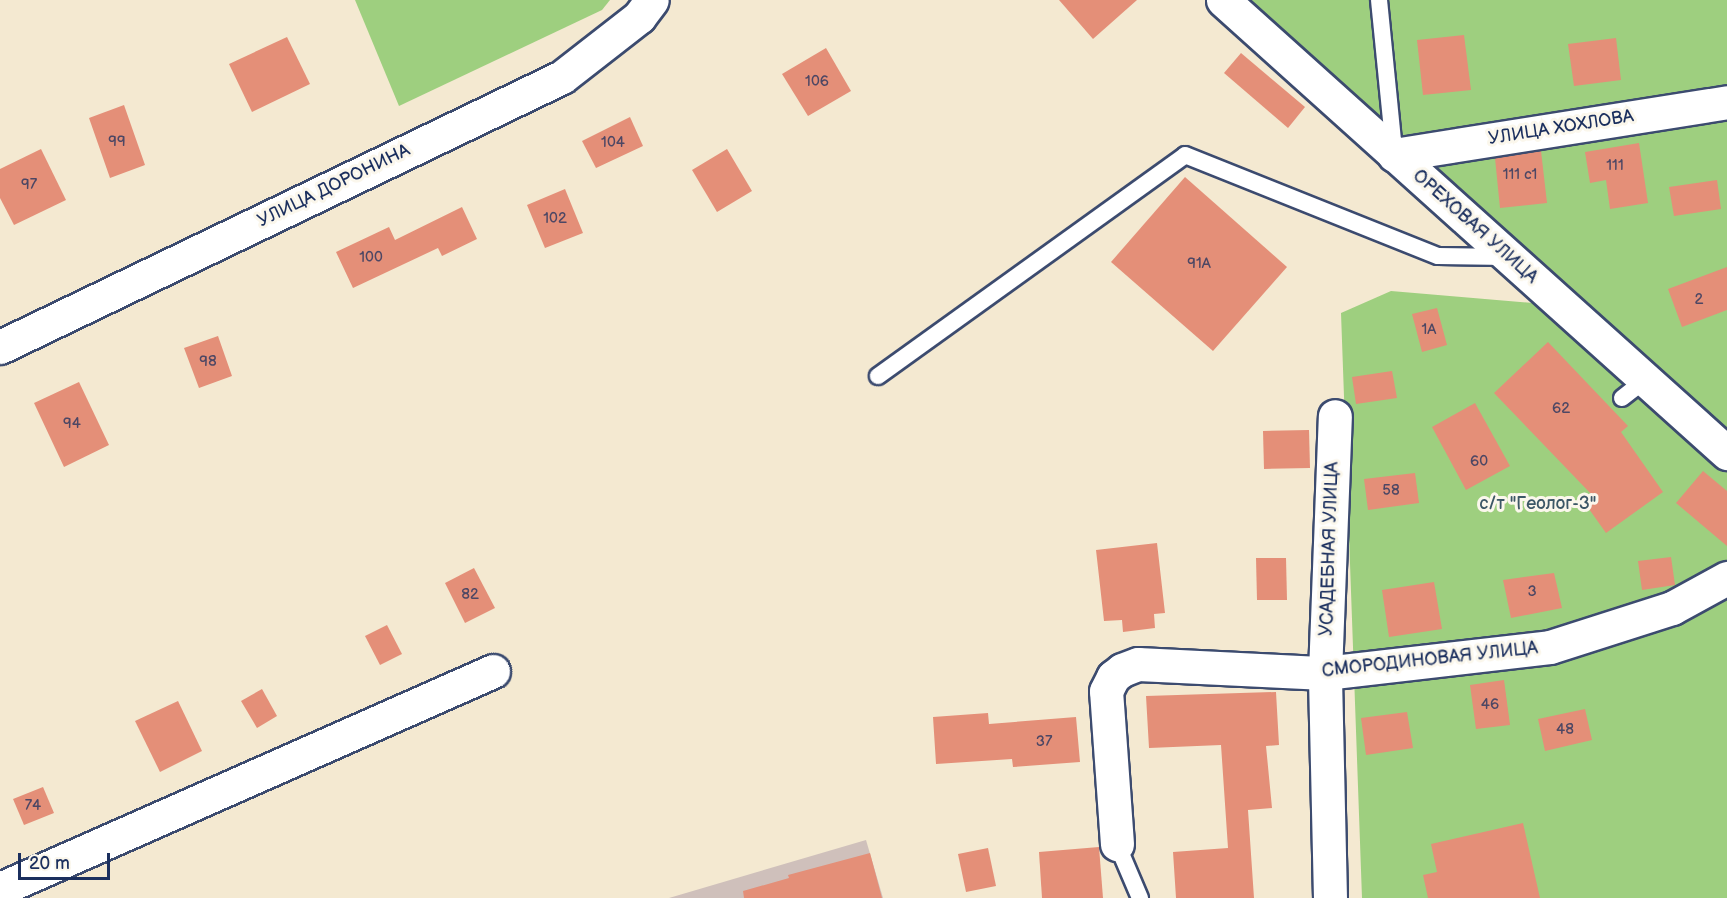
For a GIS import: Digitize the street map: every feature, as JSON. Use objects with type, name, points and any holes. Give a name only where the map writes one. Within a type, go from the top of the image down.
[{"type":"street","name":"УЛИЦА ДОРОНИНА","points":[[0,347],[562,77],[639,17],[652,0]]},
{"type":"street","name":"ОРЕХОВАЯ УЛИЦА","points":[[1223,0],[1508,257],[1634,389],[1727,453]]},
{"type":"street","name":"УЛИЦА ХОХЛОВА","points":[[1394,155],[1727,102]]},
{"type":"street","name":"УСАДЕБНАЯ УЛИЦА","points":[[1330,898],[1325,673],[1335,416]]},
{"type":"street","name":"СМОРОДИНОВАЯ УЛИЦА","points":[[1117,844],[1106,691],[1113,677],[1122,670],[1138,664],[1325,673],[1550,647],[1672,608],[1727,578]]},
{"type":"street","points":[[0,889],[493,671]]},
{"type":"lane","points":[[1379,0],[1394,155]]},
{"type":"lane","points":[[878,376],[1185,155],[1438,256],[1508,257]]},
{"type":"lane","points":[[1117,844],[1140,898]]},
{"type":"shaded area","points":[[866,840],[883,898],[669,898]]},
{"type":"green space","points":[[355,0],[610,0],[602,10],[399,106]]},
{"type":"green space","name":"с/т \"Геолог-3\"","points":[[1224,0],[1727,0],[1727,898],[1362,898],[1341,313],[1391,291],[1533,303]]},
{"type":"building","points":[[1059,0],[1137,0],[1093,39]]},
{"type":"building","points":[[1464,35],[1471,90],[1423,95],[1417,40]]},
{"type":"building","points":[[287,37],[310,84],[252,112],[229,64]]},
{"type":"building","points":[[1616,38],[1621,80],[1574,86],[1568,44]]},
{"type":"building","points":[[826,48],[851,91],[808,116],[782,74]]},
{"type":"building","points":[[1241,53],[1305,107],[1288,128],[1224,73]]},
{"type":"building","points":[[124,105],[145,165],[110,178],[89,118]]},
{"type":"building","points":[[630,117],[643,146],[596,168],[582,141]]},
{"type":"building","points":[[1639,143],[1648,203],[1610,209],[1606,180],[1590,183],[1585,152]]},
{"type":"building","points":[[41,149],[66,200],[14,225],[0,198],[0,169]]},
{"type":"building","points":[[727,149],[752,191],[717,212],[692,170]]},
{"type":"building","points":[[1541,151],[1547,203],[1500,208],[1495,158]]},
{"type":"building","points":[[1185,177],[1287,267],[1213,351],[1111,262]]},
{"type":"building","points":[[1717,180],[1721,209],[1674,216],[1669,187]]},
{"type":"building","points":[[565,189],[583,233],[545,248],[527,205]]},
{"type":"building","points":[[462,207],[477,239],[442,256],[438,248],[353,288],[336,252],[389,227],[395,240]]},
{"type":"building","points":[[1727,267],[1727,310],[1682,327],[1668,289]]},
{"type":"building","points":[[1437,308],[1447,345],[1422,352],[1412,314]]},
{"type":"building","points":[[218,336],[232,376],[199,388],[184,348]]},
{"type":"building","points":[[1548,342],[1628,426],[1621,432],[1663,492],[1606,533],[1584,502],[1593,496],[1494,393]]},
{"type":"building","points":[[1392,371],[1397,398],[1356,404],[1352,377]]},
{"type":"building","points":[[79,382],[109,445],[64,467],[34,403]]},
{"type":"building","points":[[1475,403],[1510,466],[1466,490],[1432,427]]},
{"type":"building","points":[[1309,430],[1310,468],[1264,469],[1263,431]]},
{"type":"building","points":[[1703,471],[1727,491],[1727,546],[1676,503]]},
{"type":"building","points":[[1415,473],[1419,503],[1368,510],[1364,479]]},
{"type":"building","points":[[1157,543],[1165,613],[1154,614],[1155,628],[1123,632],[1122,620],[1104,621],[1096,550]]},
{"type":"building","points":[[1671,557],[1675,585],[1642,590],[1638,561]]},
{"type":"building","points":[[1256,558],[1286,558],[1287,600],[1257,600]]},
{"type":"building","points":[[474,568],[495,608],[465,623],[445,583]]},
{"type":"building","points":[[1554,573],[1562,608],[1511,618],[1503,580]]},
{"type":"building","points":[[1434,582],[1442,629],[1389,637],[1382,590]]},
{"type":"building","points":[[387,625],[402,654],[380,665],[365,636]]},
{"type":"building","points":[[1504,680],[1510,725],[1476,729],[1470,685]]},
{"type":"building","points":[[262,689],[277,716],[257,728],[241,701]]},
{"type":"building","points":[[1276,692],[1279,745],[1266,746],[1272,808],[1248,810],[1254,898],[1176,898],[1173,852],[1228,848],[1221,745],[1149,748],[1146,696]]},
{"type":"building","points":[[178,701],[202,751],[160,772],[135,721]]},
{"type":"building","points":[[1585,709],[1592,740],[1545,751],[1538,719]]},
{"type":"building","points":[[1407,712],[1413,748],[1366,755],[1361,718]]},
{"type":"building","points":[[988,713],[989,724],[1076,717],[1080,762],[1013,767],[1012,759],[936,764],[933,717]]},
{"type":"building","points":[[43,787],[54,813],[24,825],[13,799]]},
{"type":"building","points":[[1523,823],[1540,898],[1428,898],[1423,875],[1437,872],[1431,844]]},
{"type":"building","points":[[1099,847],[1103,898],[1042,898],[1039,852]]},
{"type":"building","points":[[988,848],[996,886],[966,892],[958,854]]},
{"type":"building","points":[[870,853],[882,898],[744,898],[743,891],[789,878],[788,875]]}]
